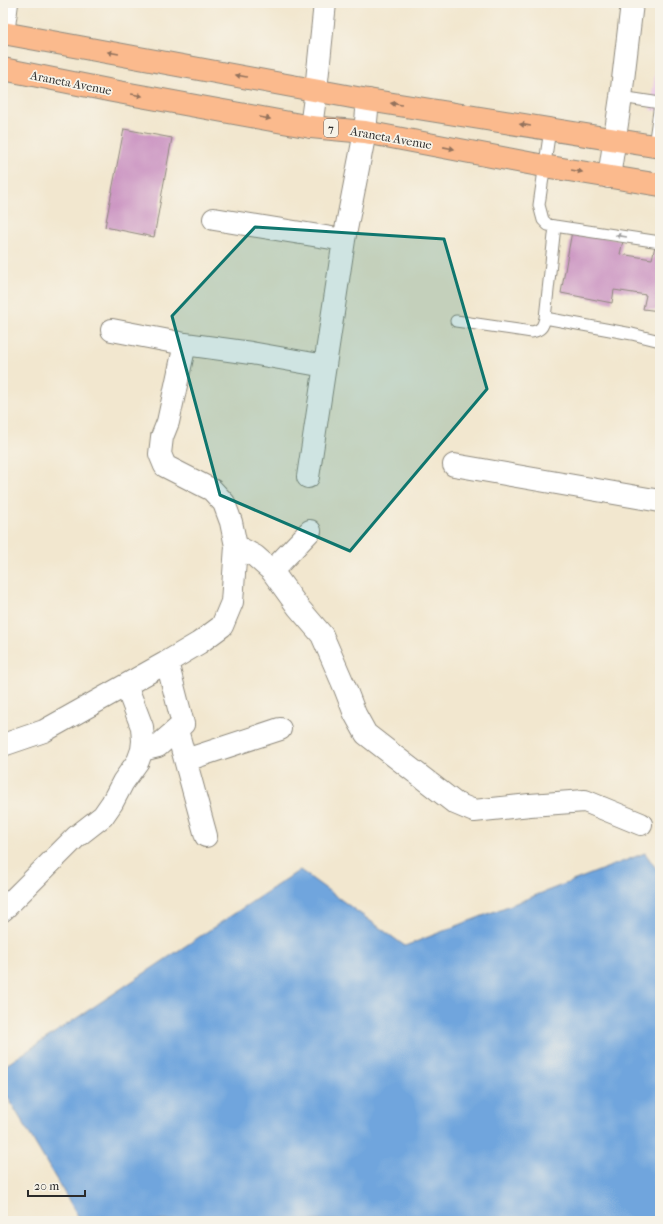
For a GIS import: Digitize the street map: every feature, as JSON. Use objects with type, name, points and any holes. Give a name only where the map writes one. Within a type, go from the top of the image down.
[{"type":"main road","points":[[3,34],[368,100],[657,147]]},
{"type":"main road","name":"Araneta Avenue","points":[[3,69],[113,91],[311,126],[365,132],[544,166],[660,185]]},
{"type":"street","points":[[3,34],[7,3]]},
{"type":"street","points":[[311,126],[325,3]]},
{"type":"street","points":[[609,177],[621,97],[632,3]]},
{"type":"street","points":[[308,478],[344,240],[365,132],[368,100]]},
{"type":"street","points":[[214,219],[344,240]]},
{"type":"street","points":[[112,330],[185,344],[251,352],[325,366]]},
{"type":"street","points":[[3,745],[44,731],[167,662],[199,643],[222,626],[232,602],[236,546],[231,522],[224,503],[212,490],[165,466],[160,454],[162,437],[168,422],[185,344]]},
{"type":"street","points":[[454,465],[660,501]]},
{"type":"street","points":[[272,571],[310,531]]},
{"type":"street","points":[[236,546],[255,556],[272,571],[322,635],[340,675],[354,714],[366,734],[455,803],[474,811],[585,801],[641,824]]},
{"type":"street","points":[[142,750],[158,746],[183,724],[167,662]]},
{"type":"street","points":[[3,910],[76,838],[103,816],[123,782],[138,761],[142,750],[142,727],[126,685]]},
{"type":"street","points":[[186,760],[280,729]]},
{"type":"street","points":[[177,730],[206,836]]},
{"type":"lane","points":[[621,97],[660,104],[657,147]]},
{"type":"lane","points":[[550,129],[539,205],[543,220],[548,225],[660,242]]},
{"type":"lane","points":[[456,321],[532,332],[540,330],[543,327],[545,318],[555,226]]},
{"type":"lane","points":[[545,318],[632,334],[660,341]]},
{"type":"highlighted area","points":[[255,227],[444,239],[487,389],[350,551],[220,495],[172,316]]},
{"type":"shaded area","points":[[660,37],[660,111],[650,110]]},
{"type":"water","points":[[645,853],[660,874],[660,1221],[81,1221],[3,1089],[3,1067],[300,870],[405,946]]},
{"type":"building","points":[[124,129],[172,138],[154,237],[105,227]]},
{"type":"building","points":[[572,231],[623,241],[620,254],[652,259],[655,246],[660,247],[660,311],[643,309],[646,295],[614,290],[612,303],[561,293]]}]
